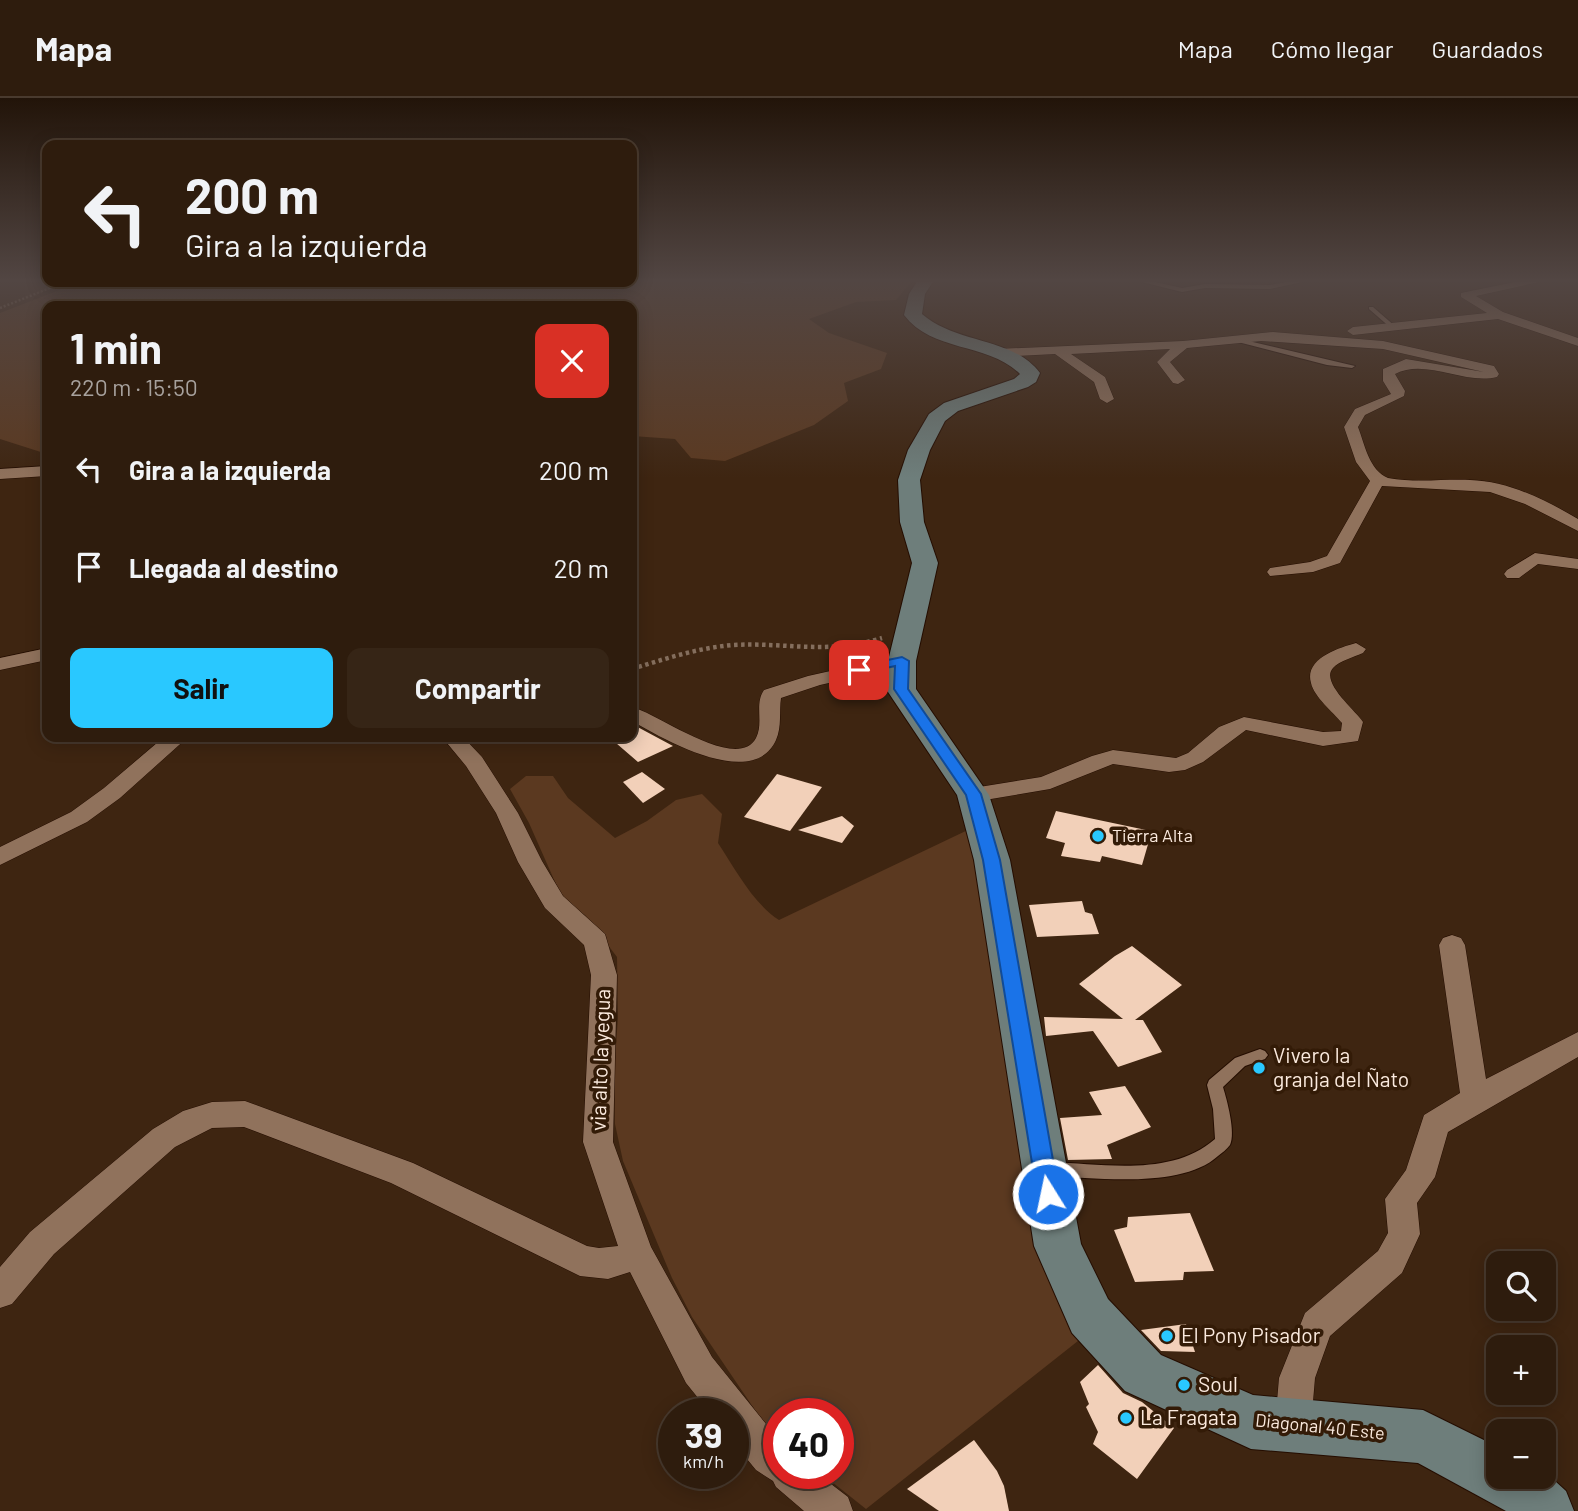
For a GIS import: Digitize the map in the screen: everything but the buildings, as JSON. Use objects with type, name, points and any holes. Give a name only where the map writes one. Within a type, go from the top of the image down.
[{"type":"street","name":"Diagonal 40 Este","points":[[971,346],[1012,358],[1026,367],[1030,373],[1029,378],[951,407],[936,418],[919,450],[909,481],[912,522],[925,563],[907,644],[901,689],[973,794],[992,860],[1058,1246],[1090,1317],[1143,1373],[1251,1422],[1423,1437],[1486,1471]]},
{"type":"street","points":[[997,353],[1153,346]]},
{"type":"street","points":[[1178,380],[1163,362],[1182,346]]},
{"type":"street","points":[[1391,346],[1445,357],[1493,372],[1482,376],[1406,363],[1388,372],[1390,381],[1398,391],[1397,396],[1360,412],[1352,427],[1360,455],[1378,480],[1401,485],[1440,483],[1496,488],[1573,519]]},
{"type":"street","points":[[1056,349],[1100,380],[1107,399]]},
{"type":"street","points":[[0,474],[42,471]]},
{"type":"street","points":[[1276,572],[1313,567],[1334,559],[1378,480]]},
{"type":"street","points":[[1513,574],[1535,558],[1578,564]]},
{"type":"street","points":[[637,716],[687,743],[726,756],[751,752],[763,744],[770,729],[767,707],[771,694],[907,644]]},
{"type":"street","points":[[973,794],[1041,783],[1063,777],[1089,762],[1115,757],[1136,757],[1155,764],[1178,765],[1197,756],[1231,726],[1244,723],[1323,739],[1350,736],[1353,722],[1321,685],[1320,673],[1327,663],[1356,649]]},
{"type":"street","points":[[0,664],[42,655]]},
{"type":"street","points":[[0,857],[79,817],[112,793],[171,742]]},
{"type":"street","name":"via alto la yegua","points":[[457,742],[474,762],[507,813],[530,862],[554,902],[596,941],[604,975],[598,1142],[637,1252],[699,1370],[763,1450]]},
{"type":"street","points":[[1452,945],[1475,1099]]},
{"type":"street","points":[[1293,1425],[1297,1378],[1317,1325],[1390,1262],[1404,1234],[1401,1199],[1419,1177],[1435,1124],[1578,1043]]},
{"type":"street","points":[[0,1292],[42,1243],[164,1138],[194,1120],[229,1113],[245,1114],[402,1173],[562,1249],[585,1263],[609,1265],[637,1252]]},
{"type":"street","points":[[807,1489],[834,1511]]},
{"type":"street","name":"Diagonal 40 Este","points":[[1521,1489],[1546,1511]]},
{"type":"lane","points":[[1259,346],[1352,366]]},
{"type":"lane","points":[[1044,1169],[1153,1171],[1194,1163],[1214,1154],[1223,1142],[1221,1109],[1215,1085],[1240,1062],[1260,1055]]},
{"type":"path","points":[[637,667],[661,659],[740,645],[810,651],[867,644],[907,644]]},
{"type":"shaded area","points":[[0,346],[42,346],[42,452],[0,439]]},
{"type":"shaded area","points":[[637,346],[867,346],[887,353],[881,369],[844,383],[848,401],[814,425],[725,461],[691,458],[675,439],[637,436]]},
{"type":"shaded area","points":[[526,776],[553,776],[568,798],[615,838],[647,821],[676,800],[702,794],[722,814],[718,843],[753,895],[779,920],[972,828],[1083,1337],[866,1509],[841,1489],[854,1489],[854,1398],[763,1398],[763,1422],[692,1317],[672,1278],[623,1161],[615,1124],[617,957],[585,915],[563,900],[529,823],[510,789]]},
{"type":"place","name":"Tierra Alta","points":[[1098,836]]},
{"type":"place","name":"Vivero la granja del Ñato","points":[[1259,1068]]},
{"type":"place","name":"El Pony Pisador","points":[[1167,1336]]},
{"type":"place","name":"Soul","points":[[1184,1385]]},
{"type":"place","name":"La Fragata","points":[[1126,1418]]},
{"type":"route","points":[[859,670],[902,661],[901,689],[973,794],[992,860],[1048,1194]]}]
